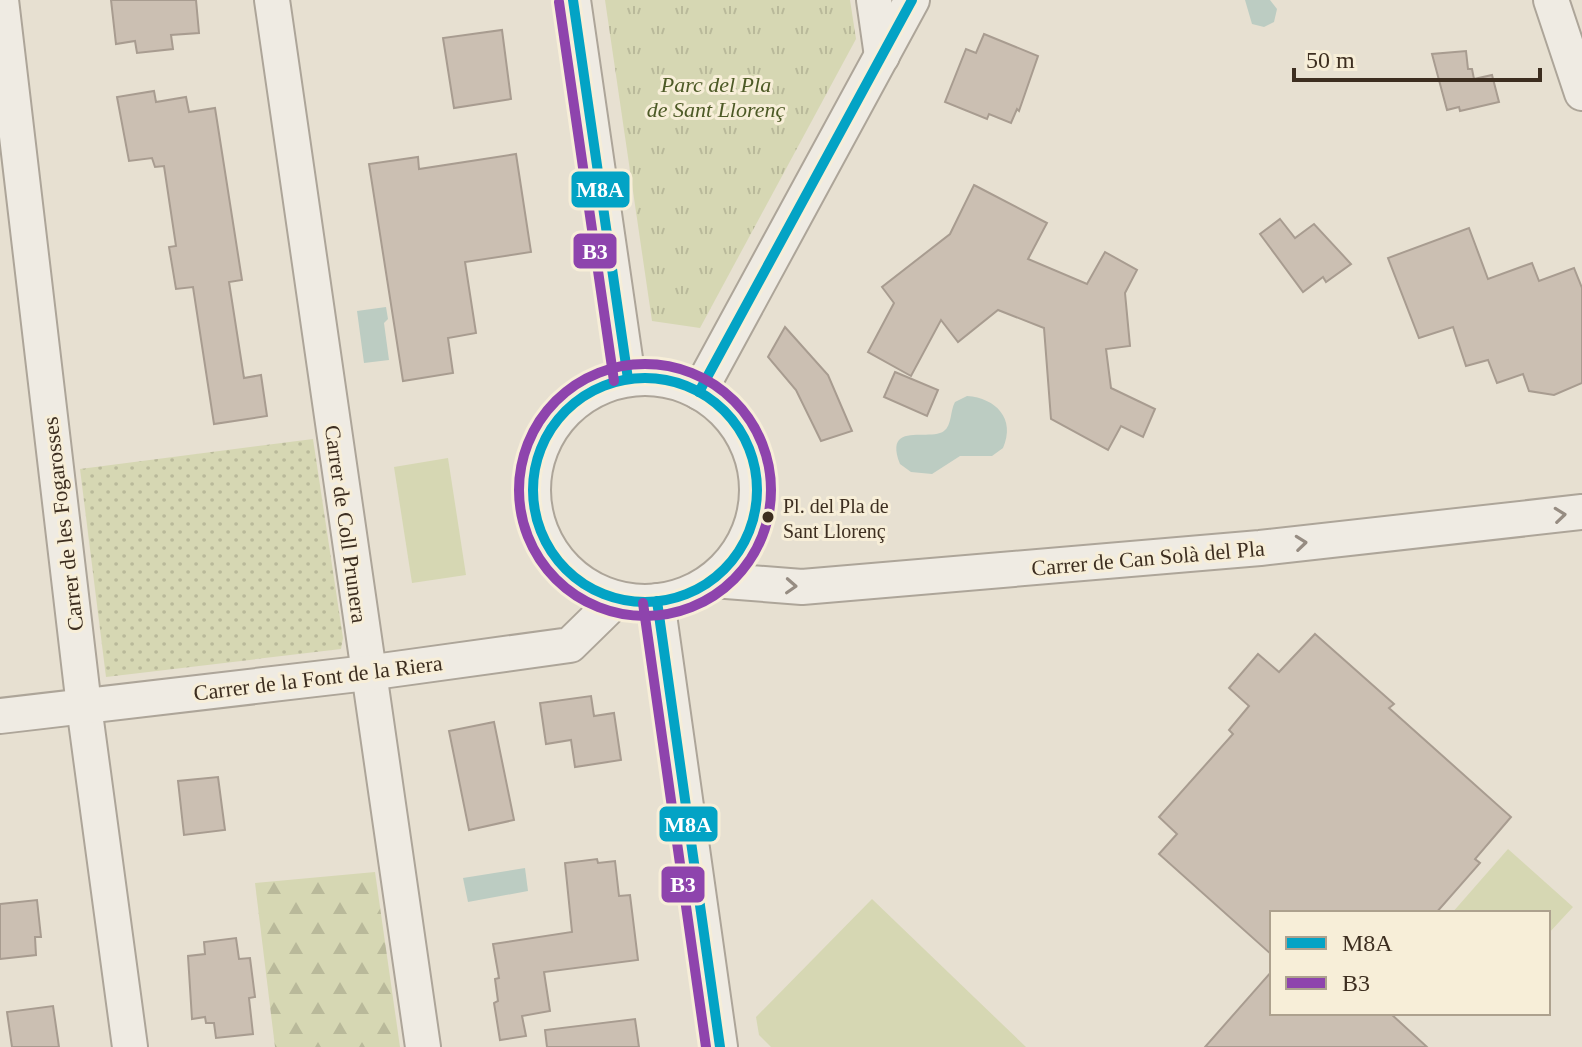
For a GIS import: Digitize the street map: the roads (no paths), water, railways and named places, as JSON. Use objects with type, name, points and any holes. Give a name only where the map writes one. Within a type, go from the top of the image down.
[{"type":"street","name":"Carrer de les Fogarosses","points":[[1,0],[84,706],[130,1047]]},
{"type":"street","name":"Carrer de Coll Prunera","points":[[272,0],[423,1047]]},
{"type":"street","points":[[573,0],[628,379]]},
{"type":"street","points":[[874,0],[882,56]]},
{"type":"street","points":[[699,392],[912,0]]},
{"type":"street","points":[[1551,0],[1582,93]]},
{"type":"street","points":[[628,379],[668,380],[699,392],[726,413],[743,435],[757,478],[757,504],[749,533],[732,562],[713,580],[680,597],[657,601],[617,599],[587,587],[559,563],[541,533],[533,497],[536,461],[551,429],[571,406],[600,387],[628,379]]},
{"type":"street","name":"Carrer de Can Solà del Pla","points":[[713,580],[802,587],[1260,548],[1582,512]]},
{"type":"street","name":"Carrer de la Font de la Riera","points":[[0,716],[367,673],[570,645],[617,599]]},
{"type":"street","points":[[657,601],[720,1047]]},
{"type":"place","name":"Pl. del Pla de Sant Llorenç","points":[[768,517]]},
{"type":"park label","name":"Parc del Pla de Sant Llorenç","points":[[716,96]]}]
